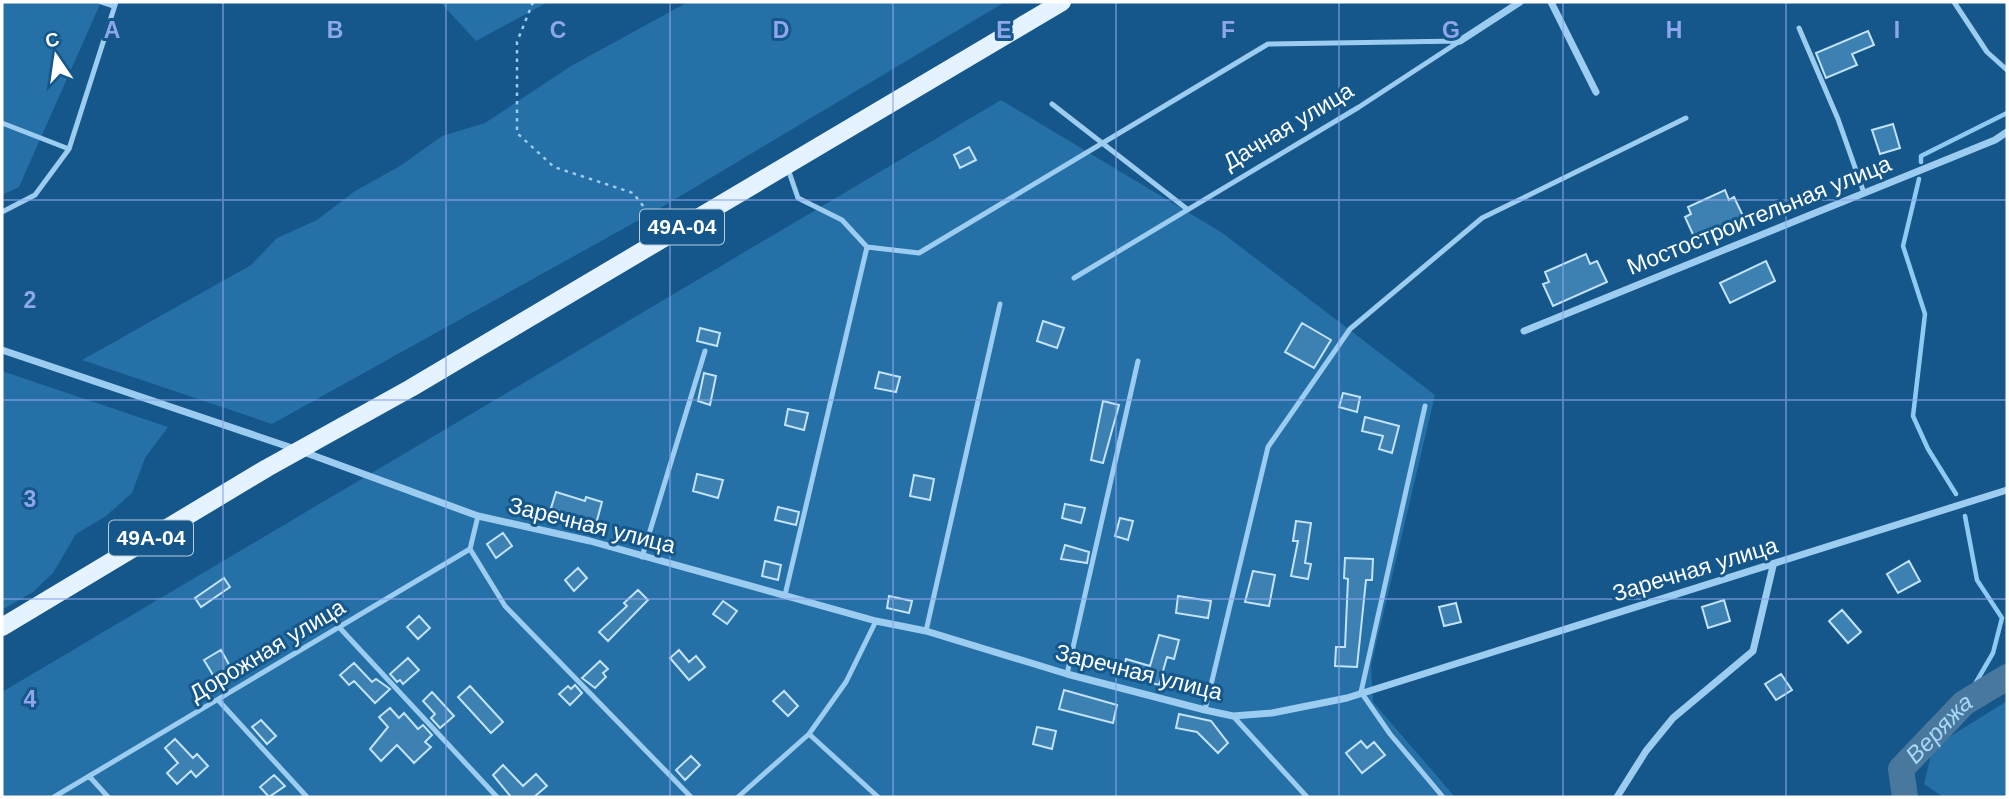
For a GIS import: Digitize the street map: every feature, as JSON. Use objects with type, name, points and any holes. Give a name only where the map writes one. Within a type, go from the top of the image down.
[{"type":"main road","name":"49А-04","points":[[2,627],[1062,2]]},
{"type":"street","name":"Дачная улица","points":[[1460,41],[1520,2]]},
{"type":"street","points":[[1551,2],[1596,92]]},
{"type":"street","name":"Мостостроительная улица","points":[[1524,331],[1995,140],[2007,132]]},
{"type":"street","name":"Заречная улица","points":[[2,350],[301,451],[478,516],[590,541],[876,621],[926,631],[1067,674],[1233,716],[1299,710],[1361,692],[1773,566],[2007,490]]},
{"type":"street","points":[[1617,797],[1646,751],[1673,718],[1753,651],[1773,566]]},
{"type":"lane","points":[[2,212],[36,195],[69,149],[115,4],[101,2]]},
{"type":"lane","points":[[1954,2],[1987,52],[2007,70]]},
{"type":"lane","points":[[1798,28],[1838,119],[1864,193]]},
{"type":"lane","points":[[786,166],[798,198],[842,220],[867,247],[919,253],[1268,44],[1460,41]]},
{"type":"lane","name":"Дачная улица","points":[[1074,278],[1359,107],[1460,41]]},
{"type":"lane","points":[[1052,104],[1186,209]]},
{"type":"lane","points":[[1205,710],[1268,447],[1350,329],[1482,218],[1686,118]]},
{"type":"lane","points":[[2,123],[69,149]]},
{"type":"lane","points":[[785,595],[867,247]]},
{"type":"lane","points":[[926,631],[1000,304]]},
{"type":"lane","points":[[642,557],[705,351]]},
{"type":"lane","points":[[1067,674],[1138,361]]},
{"type":"lane","points":[[1425,406],[1361,692],[1390,734],[1443,797]]},
{"type":"lane","points":[[478,516],[470,549],[505,606],[691,797]]},
{"type":"lane","name":"Дорожная улица","points":[[54,797],[470,549]]},
{"type":"lane","points":[[738,797],[809,734],[846,682],[876,621]]},
{"type":"lane","points":[[338,626],[497,797]]},
{"type":"lane","points":[[219,701],[307,797]]},
{"type":"lane","points":[[1233,716],[1307,797]]},
{"type":"lane","points":[[809,734],[878,797]]},
{"type":"lane","points":[[89,776],[108,797]]},
{"type":"path","points":[[533,2],[517,41],[517,133],[554,167],[633,193],[667,237]]},
{"type":"shaded area","points":[[2,2],[101,2],[19,187],[2,195]]},
{"type":"shaded area","points":[[440,2],[548,2],[476,41]]},
{"type":"shaded area","points":[[688,2],[1005,2],[657,210],[272,424],[82,360],[251,265],[277,238],[317,220],[355,191],[400,166],[442,136],[485,123],[571,66]]},
{"type":"shaded area","points":[[1001,100],[1221,232],[1435,395],[1371,666],[1373,702],[1455,797],[2,797],[2,692]]},
{"type":"shaded area","points":[[2,371],[168,427],[145,458],[132,493],[106,516],[76,534],[53,573],[33,592],[2,610]]},
{"type":"shaded area","points":[[2007,701],[2007,797],[1943,797],[1924,784],[1933,747]]},
{"type":"building","points":[[1868,31],[1874,45],[1852,54],[1857,65],[1826,78],[1816,53]]},
{"type":"building","points":[[1893,124],[1900,148],[1880,154],[1872,130]]},
{"type":"building","points":[[969,147],[976,160],[960,168],[954,155]]},
{"type":"building","points":[[1725,190],[1729,200],[1734,197],[1744,218],[1696,241],[1685,217],[1691,214],[1688,207]]},
{"type":"building","points":[[1586,254],[1590,264],[1597,261],[1607,282],[1553,306],[1543,284],[1549,282],[1545,272]]},
{"type":"building","points":[[1766,261],[1775,281],[1730,303],[1720,283]]},
{"type":"building","points":[[1043,321],[1064,328],[1057,348],[1037,341]]},
{"type":"building","points":[[1302,323],[1331,340],[1314,368],[1285,352]]},
{"type":"building","points":[[700,328],[720,333],[717,346],[697,341]]},
{"type":"building","points":[[879,372],[900,377],[896,392],[875,388]]},
{"type":"building","points":[[704,373],[716,376],[710,405],[698,401]]},
{"type":"building","points":[[1343,393],[1360,397],[1357,412],[1339,407]]},
{"type":"building","points":[[1103,401],[1119,405],[1103,463],[1091,460]]},
{"type":"building","points":[[788,409],[808,413],[804,430],[785,425]]},
{"type":"building","points":[[1365,417],[1399,426],[1392,453],[1379,449],[1383,436],[1362,431]]},
{"type":"building","points":[[697,474],[723,480],[718,498],[693,491]]},
{"type":"building","points":[[914,475],[934,479],[930,500],[910,496]]},
{"type":"building","points":[[556,492],[585,501],[586,497],[602,502],[596,524],[551,508]]},
{"type":"building","points":[[1065,504],[1085,508],[1081,523],[1062,518]]},
{"type":"building","points":[[778,507],[799,512],[796,525],[775,520]]},
{"type":"building","points":[[1120,518],[1133,521],[1128,540],[1115,536]]},
{"type":"building","points":[[1296,521],[1311,523],[1305,563],[1311,564],[1308,579],[1291,576],[1298,541],[1293,541]]},
{"type":"building","points":[[503,533],[512,546],[496,558],[487,544]]},
{"type":"building","points":[[1065,545],[1089,552],[1087,563],[1061,559]]},
{"type":"building","points":[[1345,558],[1373,559],[1372,580],[1366,580],[1357,667],[1335,666],[1336,647],[1345,647],[1348,579],[1344,578]]},
{"type":"building","points":[[765,561],[781,565],[778,580],[762,576]]},
{"type":"building","points":[[1909,561],[1920,581],[1898,593],[1887,574]]},
{"type":"building","points":[[578,568],[587,578],[574,591],[565,580]]},
{"type":"building","points":[[1253,571],[1275,575],[1269,606],[1245,602]]},
{"type":"building","points":[[224,578],[230,587],[201,607],[195,598]]},
{"type":"building","points":[[638,590],[648,600],[608,641],[599,632],[627,606],[624,603]]},
{"type":"building","points":[[889,596],[912,601],[909,613],[887,608]]},
{"type":"building","points":[[1178,596],[1211,601],[1208,618],[1176,613]]},
{"type":"building","points":[[1724,600],[1730,621],[1708,628],[1702,607]]},
{"type":"building","points":[[723,601],[737,611],[727,624],[713,614]]},
{"type":"building","points":[[1456,603],[1461,622],[1444,626],[1439,607]]},
{"type":"building","points":[[1842,610],[1861,632],[1848,643],[1829,621]]},
{"type":"building","points":[[419,616],[430,628],[418,639],[407,627]]},
{"type":"building","points":[[1159,635],[1179,640],[1174,659],[1167,657],[1159,685],[1122,674],[1126,659],[1150,666]]},
{"type":"building","points":[[221,650],[232,670],[216,680],[204,660]]},
{"type":"building","points":[[679,650],[689,662],[696,656],[705,667],[689,680],[670,658]]},
{"type":"building","points":[[408,658],[419,670],[403,684],[390,674]]},
{"type":"building","points":[[600,661],[608,669],[603,673],[606,677],[595,688],[582,678]]},
{"type":"building","points":[[354,663],[372,682],[376,679],[390,689],[375,703],[354,681],[349,685],[340,675]]},
{"type":"building","points":[[1781,674],[1792,690],[1776,700],[1765,684]]},
{"type":"building","points":[[575,685],[582,693],[570,705],[559,694],[568,686],[571,689]]},
{"type":"building","points":[[470,686],[503,722],[491,733],[458,697]]},
{"type":"building","points":[[1064,690],[1117,705],[1113,723],[1059,709]]},
{"type":"building","points":[[784,691],[798,706],[788,716],[773,701]]},
{"type":"building","points":[[432,692],[454,716],[440,728],[431,718],[435,714],[423,701]]},
{"type":"building","points":[[390,708],[399,718],[404,713],[418,729],[423,725],[432,735],[425,742],[431,747],[414,763],[397,745],[381,761],[370,749],[388,727],[379,717]]},
{"type":"building","points":[[1179,714],[1211,721],[1228,743],[1218,753],[1197,732],[1176,728]]},
{"type":"building","points":[[261,720],[276,736],[267,744],[252,727]]},
{"type":"building","points":[[1037,727],[1056,731],[1052,749],[1033,744]]},
{"type":"building","points":[[175,739],[193,758],[197,754],[208,766],[196,777],[191,771],[177,784],[167,773],[178,763],[165,748]]},
{"type":"building","points":[[1361,741],[1367,748],[1374,742],[1385,755],[1362,773],[1346,753]]},
{"type":"building","points":[[691,756],[700,765],[685,780],[676,770]]},
{"type":"building","points":[[503,765],[523,786],[536,774],[547,786],[534,797],[511,797],[493,775]]},
{"type":"building","points":[[274,775],[285,786],[269,797],[260,787]]},
{"type":"waterway","points":[[1921,162],[1921,156],[2007,113]]},
{"type":"waterway","points":[[1919,179],[1903,246],[1925,314],[1913,416],[1928,449],[1956,494]]},
{"type":"waterway","points":[[1964,703],[1993,653],[2002,618],[1977,580],[1965,516]]},
{"type":"waterway","name":"Веряжа","points":[[1905,797],[1901,769],[1964,703],[2007,677]]}]
